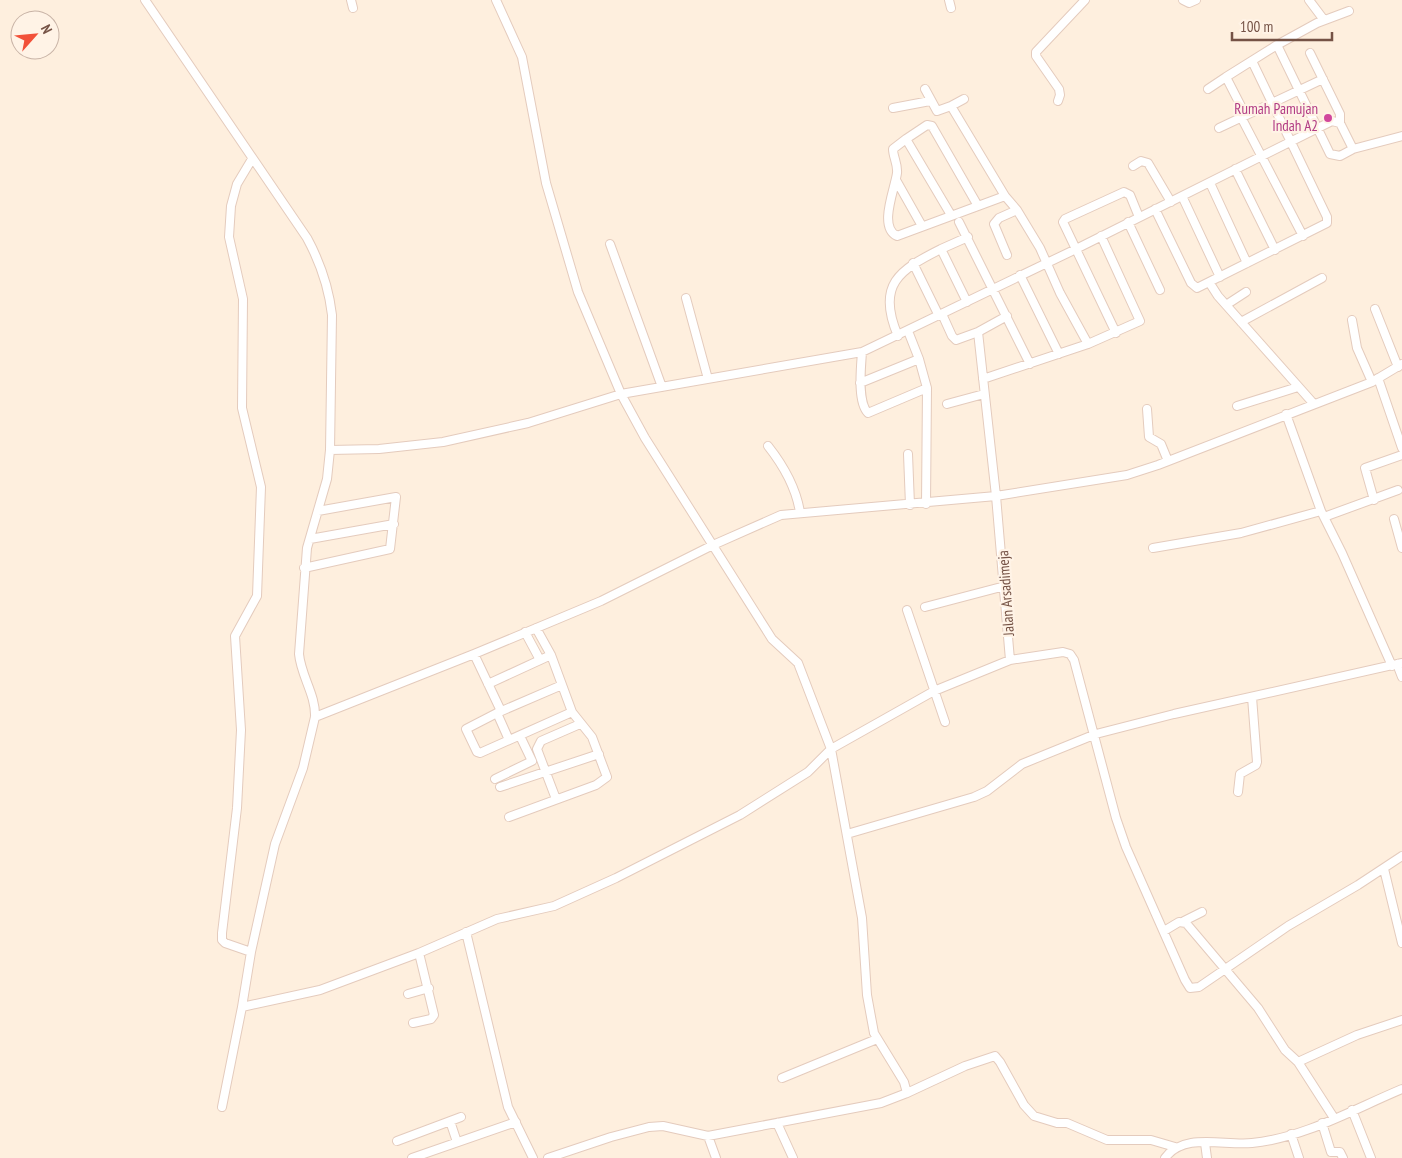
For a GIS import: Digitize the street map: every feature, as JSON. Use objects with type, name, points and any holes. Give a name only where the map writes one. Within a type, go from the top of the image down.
[{"type":"street","points":[[145,0],[202,80],[252,159],[307,238],[315,253],[330,300],[333,340],[330,450],[327,479],[304,568],[299,654],[300,667],[315,708],[315,716],[302,768],[275,844],[251,952],[222,1107]]},
{"type":"street","points":[[496,0],[522,57],[546,183],[578,292],[621,394],[645,438],[772,639],[798,663],[832,748],[862,918],[867,995],[877,1039],[904,1082],[907,1093]]},
{"type":"street","points":[[1058,101],[1059,89],[1036,56],[1036,52],[1084,0]]},
{"type":"street","points":[[1183,0],[1189,2],[1196,0]]},
{"type":"street","points":[[1309,0],[1324,20]]},
{"type":"street","points":[[1208,89],[1291,35],[1349,11]]},
{"type":"street","points":[[1277,45],[1330,154],[1340,156],[1353,149],[1402,136]]},
{"type":"street","points":[[1310,53],[1341,116],[1340,123],[1353,149]]},
{"type":"street","points":[[1155,209],[1193,286],[1199,288],[1303,236],[1325,224],[1328,220],[1252,61]]},
{"type":"street","points":[[1226,77],[1261,156],[1303,236]]},
{"type":"street","points":[[1219,128],[1270,102],[1322,79]]},
{"type":"street","points":[[924,89],[937,111],[964,99]]},
{"type":"street","points":[[893,108],[930,101]]},
{"type":"street","points":[[951,106],[1005,196],[1017,210],[1047,262],[1060,293],[1088,344]]},
{"type":"street","points":[[330,450],[379,449],[443,442],[528,423],[621,394],[862,352],[1074,250],[1317,128],[1336,120],[1340,123]]},
{"type":"street","points":[[978,206],[932,126],[927,125],[893,149],[897,170],[888,219],[889,229],[897,236],[951,215],[978,206],[1005,196]]},
{"type":"street","points":[[906,139],[951,215]]},
{"type":"street","points":[[251,952],[225,943],[222,940],[222,933],[237,808],[241,740],[235,636],[256,596],[261,488],[242,408],[243,299],[229,237],[231,206],[237,184],[252,159]]},
{"type":"street","points":[[1133,166],[1140,161],[1148,163],[1171,202]]},
{"type":"street","points":[[1235,169],[1275,250]]},
{"type":"street","points":[[896,180],[922,226]]},
{"type":"street","points":[[1210,183],[1248,263]]},
{"type":"street","points":[[1116,334],[1063,225],[1066,219],[1124,192],[1130,196],[1139,217]]},
{"type":"street","points":[[1182,196],[1220,277]]},
{"type":"street","points":[[1007,255],[994,224],[999,218],[1017,210]]},
{"type":"street","points":[[959,222],[1030,364]]},
{"type":"street","points":[[1128,222],[1160,290]]},
{"type":"street","points":[[983,379],[1116,334],[1141,319],[1101,236]]},
{"type":"street","points":[[898,336],[890,315],[890,300],[899,274],[913,263],[968,237]]},
{"type":"street","points":[[610,244],[662,387]]},
{"type":"street","points":[[941,249],[967,302]]},
{"type":"street","points":[[913,263],[940,315],[956,340],[978,332],[1007,316]]},
{"type":"street","points":[[1020,276],[1059,354]]},
{"type":"street","points":[[1242,322],[1322,278]]},
{"type":"street","points":[[1209,282],[1313,403]]},
{"type":"street","points":[[1226,304],[1246,292]]},
{"type":"street","points":[[686,298],[708,379]]},
{"type":"street","points":[[315,716],[474,654],[601,601],[714,545],[775,518],[800,512],[926,504],[996,496],[1127,474],[1168,461],[1375,380],[1400,366],[1375,309]]},
{"type":"street","points":[[1352,320],[1357,348],[1375,380],[1402,448]]},
{"type":"street","points":[[908,331],[919,359],[926,388],[926,504]]},
{"type":"street","name":"Jalan Arsadimeja","points":[[978,332],[1005,586],[1010,660]]},
{"type":"street","points":[[862,352],[860,383],[864,408],[868,413],[926,388]]},
{"type":"street","points":[[860,383],[919,359]]},
{"type":"street","points":[[1237,406],[1298,387]]},
{"type":"street","points":[[948,404],[984,394]]},
{"type":"street","points":[[1147,408],[1149,437],[1161,444],[1168,461]]},
{"type":"street","points":[[1286,414],[1323,514],[1402,677]]},
{"type":"street","points":[[768,446],[787,475],[797,497],[800,512]]},
{"type":"street","points":[[908,454],[910,505]]},
{"type":"street","points":[[1374,500],[1365,468],[1402,455]]},
{"type":"street","points":[[1153,548],[1241,533],[1323,514],[1374,500],[1398,490]]},
{"type":"street","points":[[304,568],[390,549],[396,497],[318,511]]},
{"type":"street","points":[[1394,519],[1402,548]]},
{"type":"street","points":[[310,539],[394,524]]},
{"type":"street","points":[[925,607],[1005,586]]},
{"type":"street","points":[[907,610],[945,722]]},
{"type":"street","points":[[509,817],[607,778],[590,732],[580,724],[572,712],[551,655],[536,628]]},
{"type":"street","points":[[525,632],[540,660]]},
{"type":"street","points":[[242,1007],[320,990],[420,954],[497,919],[554,906],[740,816],[808,772],[832,748],[934,691],[1010,660],[1063,652],[1070,654],[1074,660],[1096,734],[1116,818],[1126,847],[1189,988],[1196,988],[1288,926],[1384,869],[1402,856]]},
{"type":"street","points":[[474,654],[510,740]]},
{"type":"street","points":[[488,684],[551,655]]},
{"type":"street","points":[[846,834],[974,797],[987,791],[1022,764],[1096,734],[1397,665]]},
{"type":"street","points":[[562,685],[499,712],[466,729],[479,752],[520,736],[572,712]]},
{"type":"street","points":[[1238,792],[1240,774],[1256,765],[1257,762],[1252,697]]},
{"type":"street","points":[[556,799],[537,749],[539,743],[580,724]]},
{"type":"street","points":[[495,779],[532,761],[520,736]]},
{"type":"street","points":[[500,787],[599,754]]},
{"type":"street","points":[[1384,869],[1400,923],[1402,943]]},
{"type":"street","points":[[1164,930],[1202,912]]},
{"type":"street","points":[[1184,922],[1225,967],[1258,1008],[1285,1050],[1298,1062],[1334,1118]]},
{"type":"street","points":[[466,932],[508,1107],[533,1158]]},
{"type":"street","points":[[413,1023],[431,1019],[434,1015],[420,954]]},
{"type":"street","points":[[408,994],[428,988]]},
{"type":"street","points":[[1298,1062],[1357,1035],[1402,1020]]},
{"type":"street","points":[[782,1078],[877,1039]]},
{"type":"street","points":[[548,1158],[611,1137],[649,1128],[663,1126],[708,1136],[881,1103],[965,1066],[995,1056],[1024,1105],[1034,1116],[1057,1123],[1067,1122],[1107,1140],[1151,1140],[1175,1147],[1205,1143],[1249,1144],[1291,1134],[1402,1089]]},
{"type":"street","points":[[1352,1110],[1371,1158]]},
{"type":"street","points":[[397,1141],[461,1117]]},
{"type":"street","points":[[450,1121],[457,1142]]},
{"type":"street","points":[[412,1158],[516,1122]]},
{"type":"street","points":[[777,1123],[794,1158]]},
{"type":"street","points":[[1322,1123],[1331,1152],[1340,1152],[1343,1158]]},
{"type":"street","points":[[1291,1134],[1299,1158]]},
{"type":"street","points":[[708,1136],[716,1158]]},
{"type":"street","points":[[1205,1143],[1207,1158]]},
{"type":"street","points":[[1165,1158],[1175,1147]]},
{"type":"place","name":"Rumah Pamujan Indah A2","points":[[1328,118]]}]
